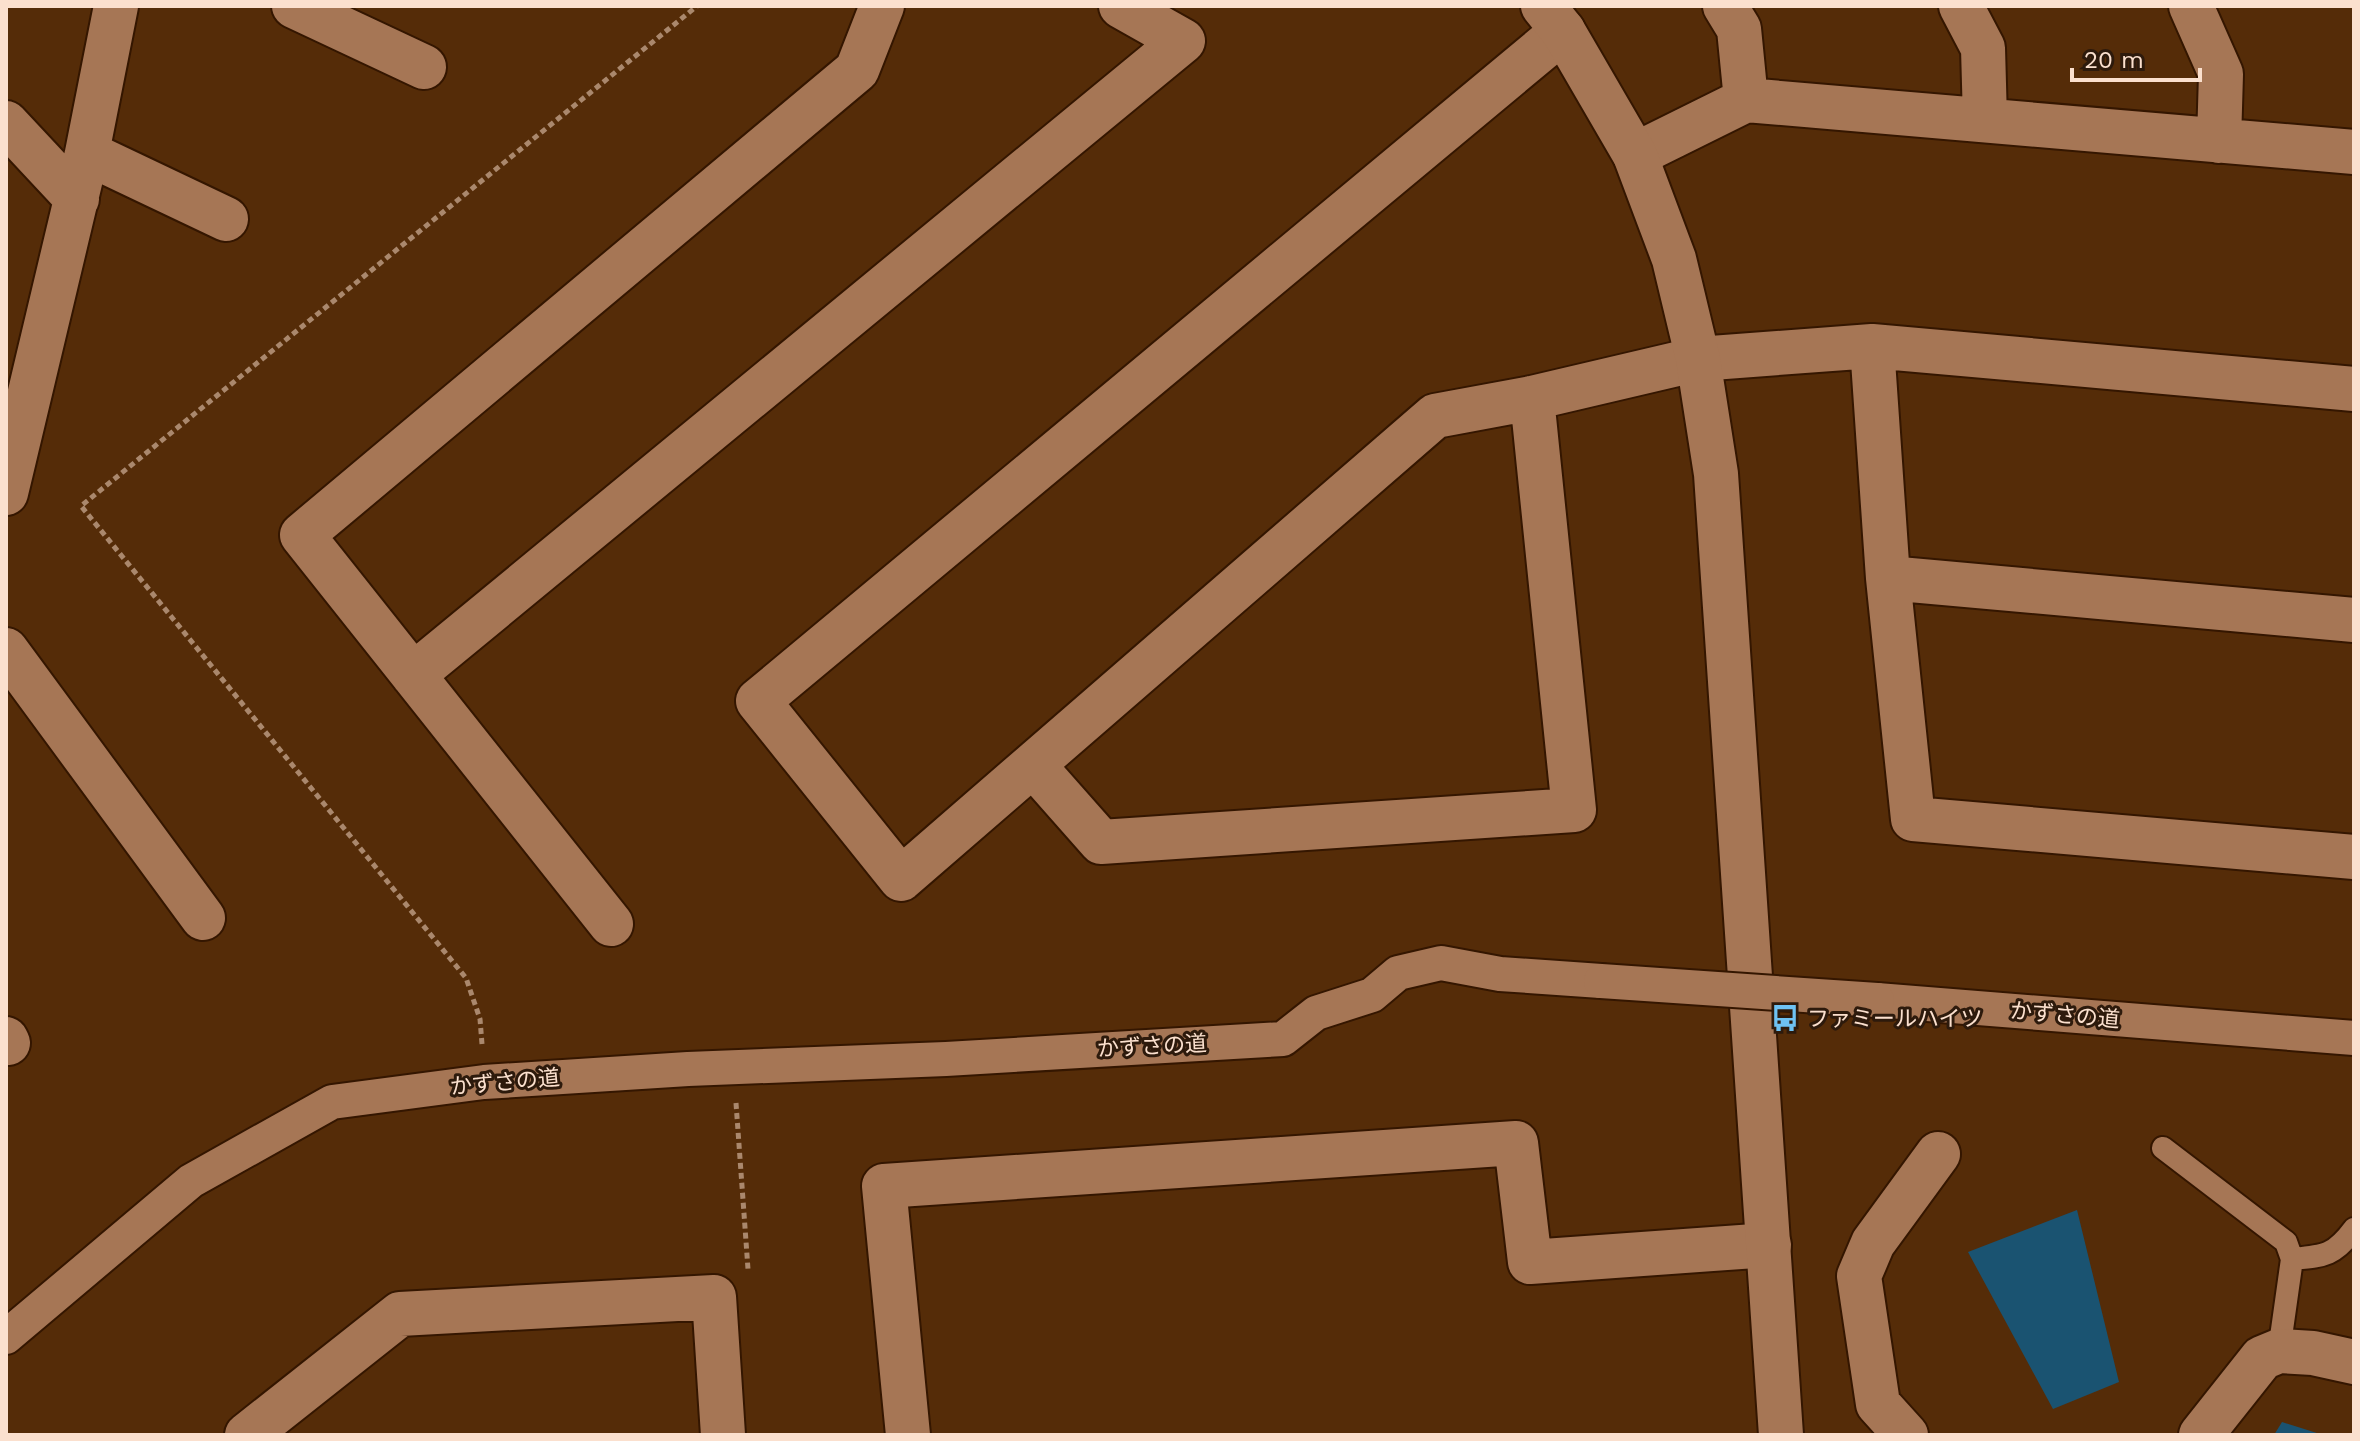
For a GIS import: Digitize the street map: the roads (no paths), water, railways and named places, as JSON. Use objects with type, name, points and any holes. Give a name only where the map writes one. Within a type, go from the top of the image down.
[{"type":"street","points":[[7,487],[77,199],[116,6]]},
{"type":"street","points":[[294,6],[424,67]]},
{"type":"street","points":[[611,924],[302,535],[857,70],[882,6]]},
{"type":"street","points":[[413,675],[1183,41],[1121,6]]},
{"type":"street","points":[[1725,6],[1739,29],[1746,100]]},
{"type":"street","points":[[1961,6],[1983,48],[1985,120]]},
{"type":"street","points":[[2191,6],[2221,74],[2219,141]]},
{"type":"street","points":[[1781,1435],[1716,474],[1698,359],[1674,259],[1635,155],[1553,19],[758,701],[901,879],[1435,416],[1532,398],[1698,359],[1872,346],[2354,389]]},
{"type":"street","points":[[1635,155],[1746,100],[2354,152]]},
{"type":"street","points":[[6,123],[77,199]]},
{"type":"street","points":[[87,153],[226,219]]},
{"type":"street","points":[[1872,346],[1888,578],[1913,819],[2354,857]]},
{"type":"street","points":[[1033,765],[1101,842],[1574,810],[1532,398]]},
{"type":"street","points":[[1888,578],[2354,620]]},
{"type":"street","points":[[6,650],[203,918]]},
{"type":"street","name":"かずさの道","points":[[6,1337],[191,1181],[332,1102],[484,1082],[1283,1039],[1316,1013],[1372,995],[1398,973],[1441,963],[1500,974],[2354,1038]]},
{"type":"street","points":[[908,1435],[884,1186],[1516,1143],[1530,1262],[1769,1245]]},
{"type":"street","points":[[1906,1435],[1878,1404],[1859,1276],[1873,1243],[1938,1154]]},
{"type":"street","points":[[247,1435],[400,1314],[714,1297],[723,1435]]},
{"type":"street","points":[[2201,1435],[2262,1358],[2279,1351],[2313,1353],[2354,1362]]},
{"type":"lane","points":[[2163,1148],[2286,1242],[2292,1259],[2279,1351]]},
{"type":"lane","points":[[2292,1259],[2325,1256],[2345,1242],[2354,1229]]},
{"type":"place","name":"ファミールハイツ","points":[[1785,1018]]}]
